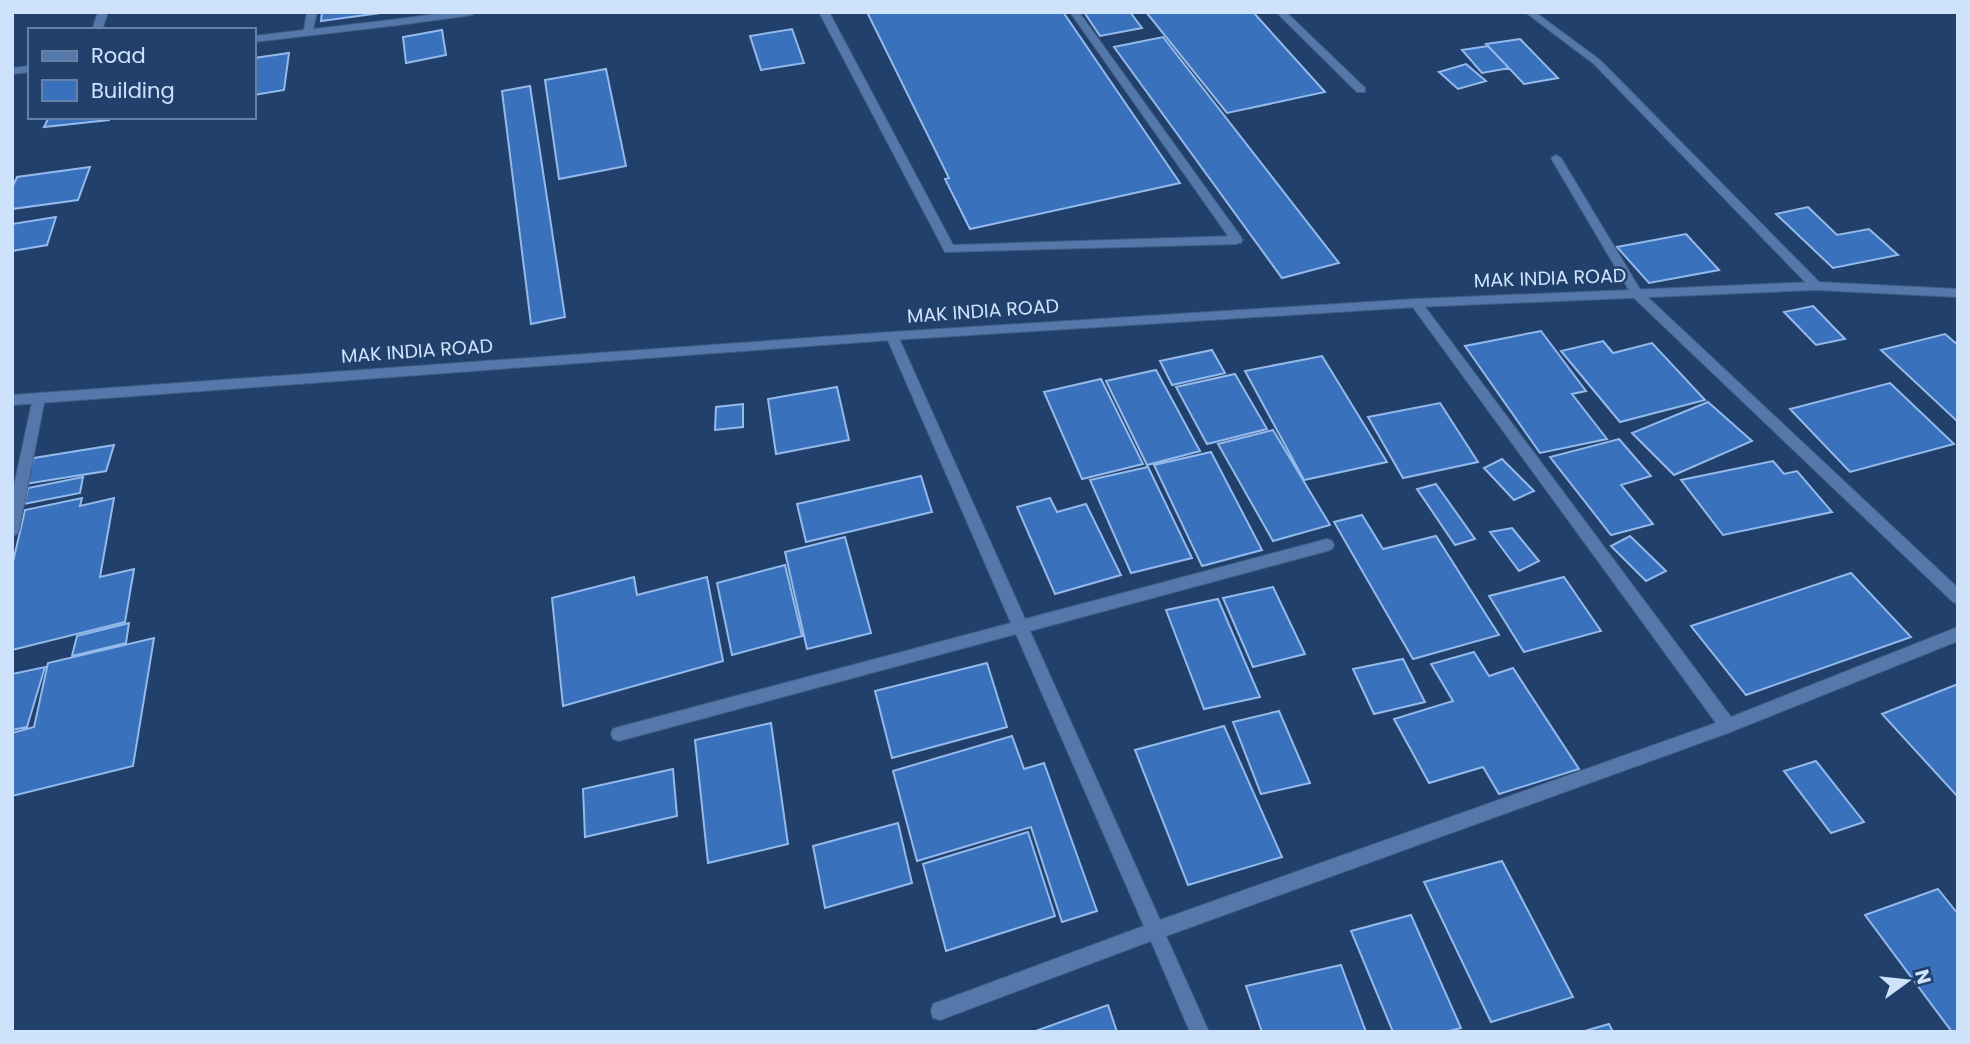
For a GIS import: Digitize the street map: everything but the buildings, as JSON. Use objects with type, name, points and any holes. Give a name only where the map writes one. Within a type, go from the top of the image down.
[{"type":"street","points":[[308,32],[312,12]]},
{"type":"street","points":[[256,39],[472,12]]},
{"type":"street","points":[[824,12],[949,249],[1237,240],[1074,12]]},
{"type":"street","points":[[1280,12],[1361,90]]},
{"type":"street","points":[[1529,12],[1597,62],[1816,286]]},
{"type":"street","points":[[1556,158],[1637,293],[1958,598]]},
{"type":"street","name":"MAK INDIA ROAD","points":[[12,400],[892,336],[1416,303],[1816,286],[1958,293]]},
{"type":"street","points":[[1416,303],[1728,726]]},
{"type":"street","points":[[892,336],[1200,1032]]},
{"type":"street","points":[[12,530],[18,478],[39,398]]},
{"type":"street","points":[[619,734],[1327,545]]},
{"type":"street","points":[[940,1011],[1155,931],[1728,726],[1958,634]]}]
